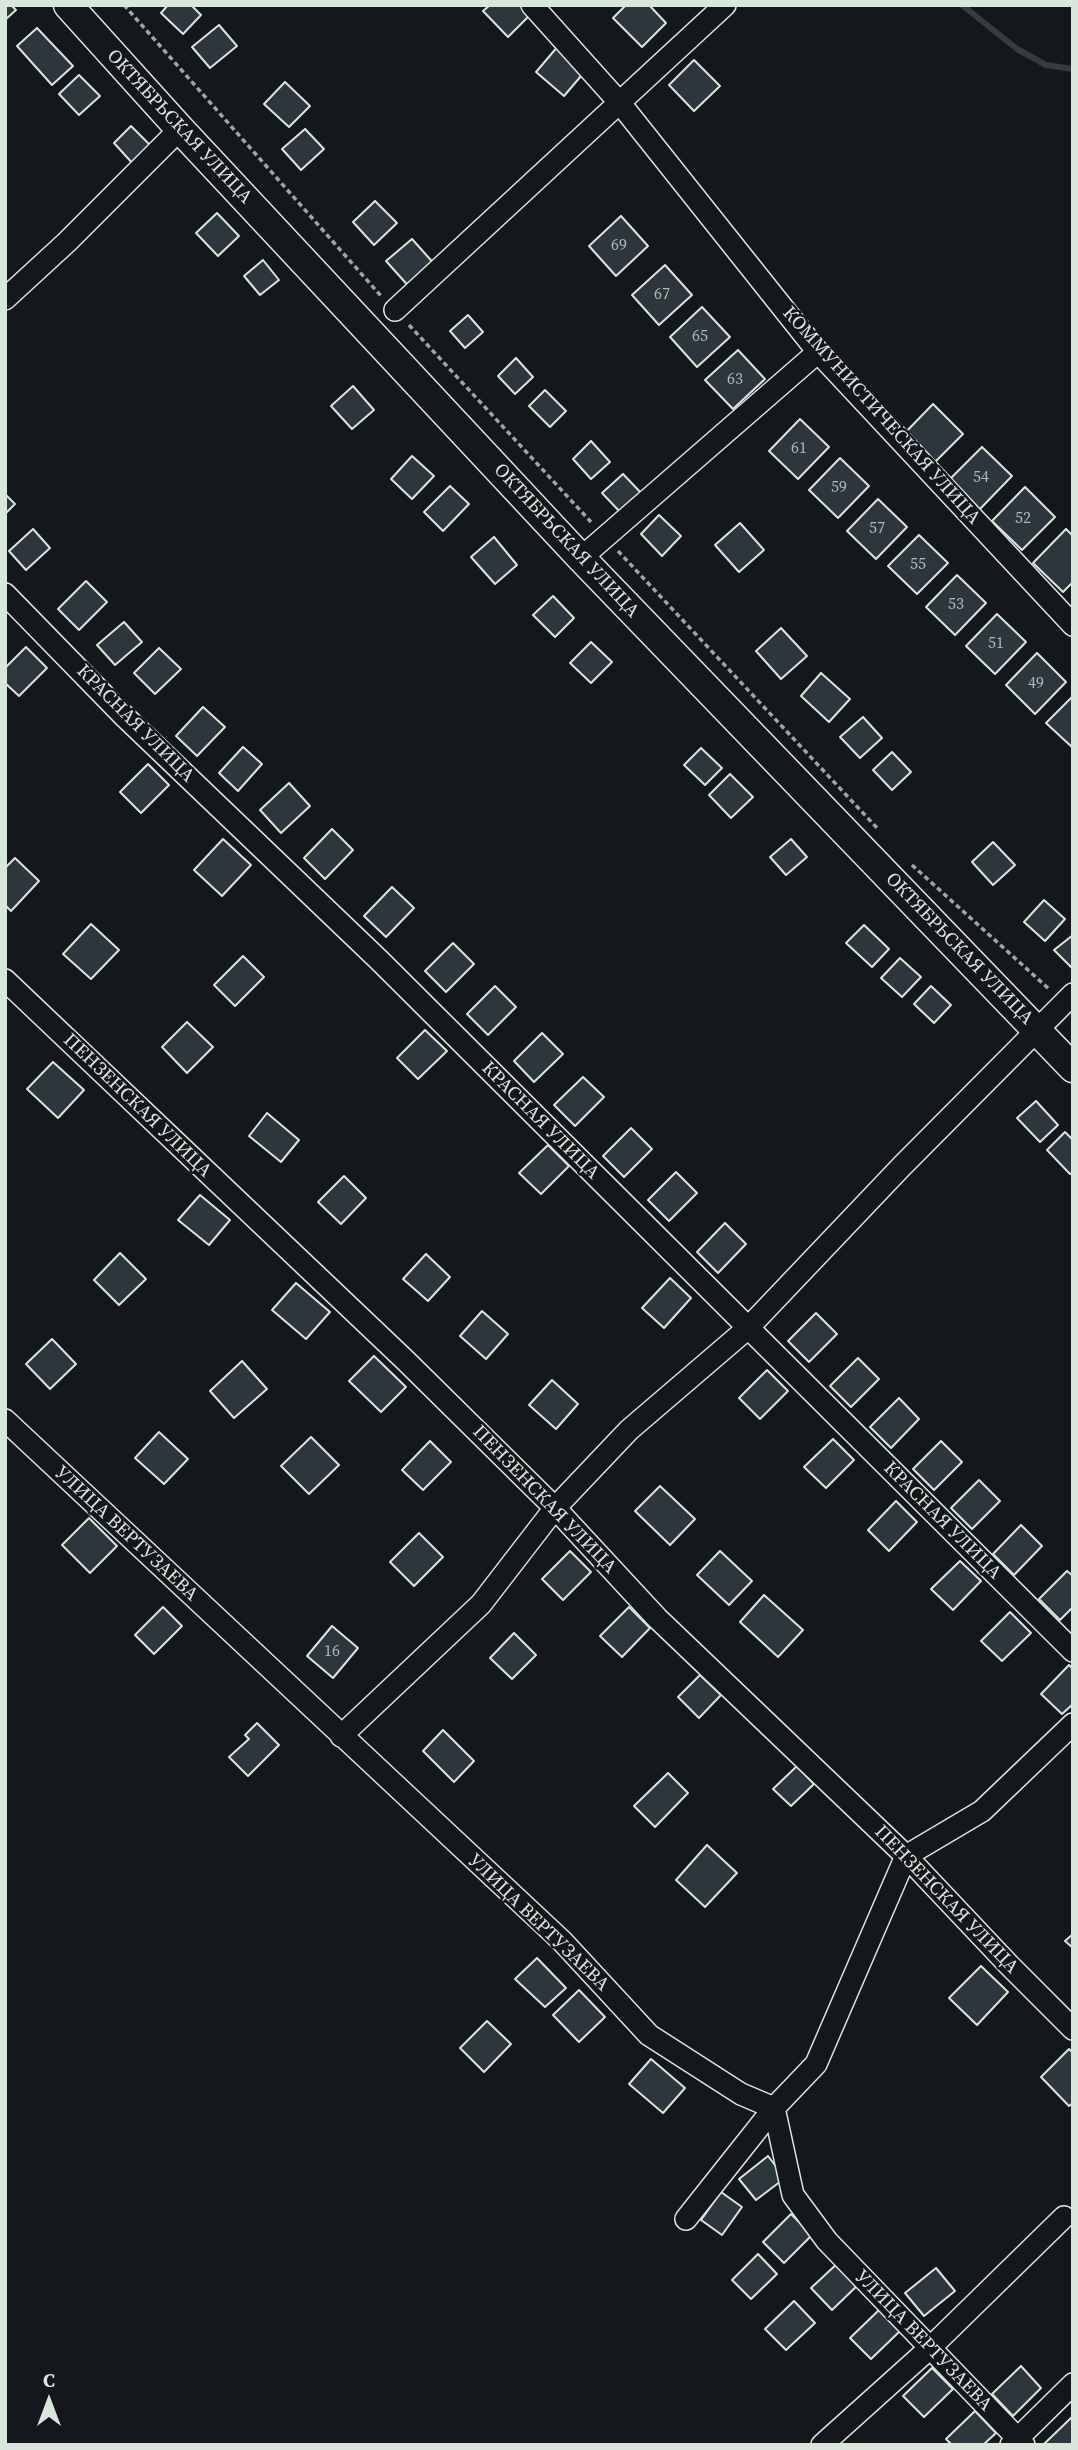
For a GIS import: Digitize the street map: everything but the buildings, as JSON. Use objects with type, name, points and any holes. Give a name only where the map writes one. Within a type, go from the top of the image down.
[{"type":"main road","name":"ОКТЯБРЬСКАЯ УЛИЦА","points":[[68,5],[180,129],[581,558],[1073,1068]]},
{"type":"street","name":"КОММУНИСТИЧЕСКАЯ УЛИЦА","points":[[533,5],[619,102],[818,352],[1073,625]]},
{"type":"street","points":[[395,310],[725,5]]},
{"type":"street","points":[[5,299],[67,242],[180,129]]},
{"type":"street","points":[[581,558],[604,535],[818,352]]},
{"type":"street","name":"КРАСНАЯ УЛИЦА","points":[[5,594],[125,717],[370,951],[1073,1651]]},
{"type":"street","name":"ПЕНЗЕНСКАЯ УЛИЦА","points":[[5,981],[405,1360],[555,1508],[657,1618],[906,1856],[1073,2029]]},
{"type":"street","points":[[341,1736],[481,1604],[555,1508],[629,1430],[748,1328],[902,1166],[1068,998]]},
{"type":"street","name":"УЛИЦА ВЕРТУЗАЕВА","points":[[5,1420],[562,1941],[649,2035],[741,2094],[774,2108],[793,2195],[827,2241],[1017,2443]]},
{"type":"street","points":[[686,2219],[774,2108],[816,2064],[906,1856],[982,1811],[1073,1724]]},
{"type":"street","points":[[822,2445],[930,2348],[1064,2217]]},
{"type":"street","points":[[1017,2443],[1073,2384]]},
{"type":"path","points":[[124,5],[364,279],[879,831]]},
{"type":"path","points":[[907,860],[1068,998]]},
{"type":"waterway","points":[[962,5],[1017,49],[1046,65],[1073,69]]}]
